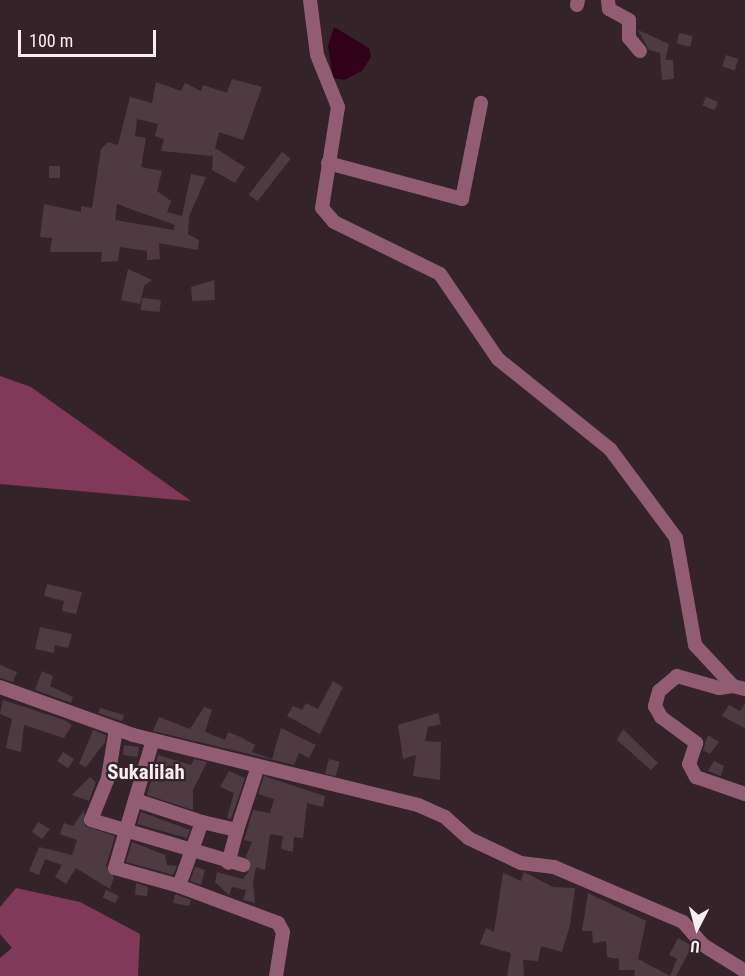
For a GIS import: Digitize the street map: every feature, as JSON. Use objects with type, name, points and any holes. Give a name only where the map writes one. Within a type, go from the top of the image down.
[{"type":"street","points":[[310,0],[317,55],[338,107],[320,199],[334,222],[440,274],[498,359],[610,448],[676,538],[695,645],[739,688]]},
{"type":"street","points":[[608,0],[609,9],[629,20],[629,38],[640,51]]},
{"type":"street","points":[[328,163],[462,199],[481,103]]},
{"type":"street","points":[[739,688],[719,688],[677,676],[659,691],[655,706],[661,717],[696,743],[689,764],[696,777],[745,794]]},
{"type":"street","points":[[0,687],[153,740],[418,805],[446,817],[468,838],[521,863],[554,867],[683,922],[703,945],[745,971]]},
{"type":"street","points":[[116,729],[108,778],[90,819],[190,854],[243,865]]},
{"type":"street","points":[[153,740],[124,832],[117,869],[179,886],[278,922],[284,932],[276,976]]},
{"type":"street","points":[[228,862],[258,766]]},
{"type":"street","points":[[135,800],[202,822],[237,830]]},
{"type":"street","points":[[179,886],[202,822]]},
{"type":"shaded area","points":[[334,27],[369,48],[371,57],[362,71],[344,80],[333,78],[328,46]]},
{"type":"shaded area","points":[[0,376],[31,387],[191,501],[0,484]]},
{"type":"shaded area","points":[[16,888],[80,902],[140,934],[138,976],[0,976],[0,958],[12,948],[0,934],[0,907]]},
{"type":"building","points":[[638,30],[669,44],[665,60],[673,60],[674,79],[662,80],[660,53],[649,50]]},
{"type":"building","points":[[679,33],[693,36],[690,47],[677,44]]},
{"type":"building","points":[[726,55],[738,59],[735,70],[722,66]]},
{"type":"building","points":[[232,79],[262,87],[243,140],[219,132],[215,148],[245,167],[235,183],[212,170],[213,156],[161,151],[164,139],[155,136],[158,124],[137,119],[135,136],[146,138],[141,167],[162,171],[157,191],[171,201],[167,212],[182,216],[191,174],[206,177],[189,217],[188,234],[199,240],[198,250],[159,243],[160,259],[147,260],[147,251],[120,247],[118,261],[101,262],[102,252],[50,252],[52,238],[40,237],[44,204],[81,212],[81,206],[92,208],[101,149],[108,142],[118,145],[130,97],[152,103],[156,82],[181,91],[185,83],[201,91],[203,85],[227,93]],"holes":[[[117,204],[175,225],[174,230],[115,220]]]},
{"type":"building","points":[[706,97],[718,102],[714,110],[702,105]]},
{"type":"building","points":[[282,152],[291,159],[257,201],[249,195]]},
{"type":"building","points":[[49,166],[60,166],[60,178],[49,178]]},
{"type":"building","points":[[128,269],[152,280],[144,286],[140,304],[121,300]]},
{"type":"building","points":[[214,280],[215,300],[192,301],[191,287]]},
{"type":"building","points":[[142,298],[161,300],[160,312],[141,310]]},
{"type":"building","points":[[47,584],[82,592],[76,614],[62,611],[64,601],[44,596]]},
{"type":"building","points":[[40,627],[72,634],[68,648],[55,645],[54,653],[35,649]]},
{"type":"building","points":[[0,665],[17,672],[13,682],[0,678]]},
{"type":"building","points":[[42,671],[53,676],[50,686],[73,697],[71,703],[35,690]]},
{"type":"building","points":[[333,681],[343,687],[320,734],[287,716],[293,706],[302,710],[306,703],[318,709]]},
{"type":"building","points":[[3,700],[64,720],[72,725],[64,738],[24,725],[21,752],[6,748],[12,719],[0,714]]},
{"type":"building","points":[[745,704],[745,728],[722,716],[729,705],[740,711]]},
{"type":"building","points":[[204,707],[212,710],[205,732],[225,740],[228,732],[255,745],[252,752],[272,759],[281,728],[316,745],[309,758],[299,753],[294,765],[153,731],[159,717],[190,729]]},
{"type":"building","points":[[100,708],[124,715],[122,721],[98,713]]},
{"type":"building","points":[[438,713],[441,724],[428,727],[425,741],[441,742],[440,780],[413,776],[416,755],[403,759],[398,725]]},
{"type":"building","points":[[623,729],[658,763],[651,770],[617,740]]},
{"type":"building","points":[[93,730],[106,735],[105,742],[86,767],[79,764]]},
{"type":"building","points":[[708,735],[719,742],[710,754],[703,750]]},
{"type":"building","points":[[124,745],[139,747],[137,757],[123,755]]},
{"type":"building","points":[[63,752],[74,759],[68,768],[57,761]]},
{"type":"building","points":[[158,755],[191,765],[194,759],[207,762],[193,790],[193,810],[147,795]]},
{"type":"building","points":[[329,759],[340,762],[336,776],[325,773]]},
{"type":"building","points":[[714,761],[724,766],[721,776],[708,771]]},
{"type":"building","points":[[229,771],[245,778],[231,819],[227,818],[234,793],[220,787]]},
{"type":"building","points":[[264,776],[325,796],[323,807],[307,803],[303,838],[294,837],[293,852],[281,849],[283,836],[270,834],[265,870],[256,867],[253,883],[255,903],[243,900],[246,890],[232,887],[229,895],[215,882],[217,872],[243,879],[251,868],[246,856],[252,842],[244,840],[253,810],[270,813],[274,799],[258,794]]},
{"type":"building","points":[[90,777],[96,783],[89,801],[72,795]]},
{"type":"building","points":[[84,810],[85,826],[115,836],[106,866],[114,877],[110,889],[76,868],[66,884],[55,877],[62,865],[45,859],[39,875],[29,871],[39,847],[72,855],[77,840],[60,834],[64,823],[73,826]]},
{"type":"building","points":[[141,812],[190,830],[187,838],[137,824]]},
{"type":"building","points":[[38,822],[50,829],[42,839],[32,832]]},
{"type":"building","points":[[132,842],[165,855],[167,865],[177,866],[173,875],[126,862]]},
{"type":"building","points":[[195,867],[205,870],[201,885],[190,881]]},
{"type":"building","points":[[524,872],[553,887],[575,888],[570,925],[562,952],[541,946],[538,961],[523,960],[524,976],[507,976],[511,953],[480,944],[486,928],[494,932],[503,873],[521,881]]},
{"type":"building","points":[[136,883],[148,887],[147,896],[135,895]]},
{"type":"building","points":[[106,890],[119,896],[115,903],[103,897]]},
{"type":"building","points":[[588,893],[646,921],[638,959],[670,976],[634,976],[635,970],[619,970],[619,959],[607,957],[606,941],[593,943],[592,931],[582,931]]},
{"type":"building","points":[[175,894],[191,900],[189,906],[173,903]]},
{"type":"building","points":[[678,938],[692,946],[676,976],[670,976],[677,959],[669,955]]},
{"type":"district","name":"Sukalilah","points":[[146,772]]}]
